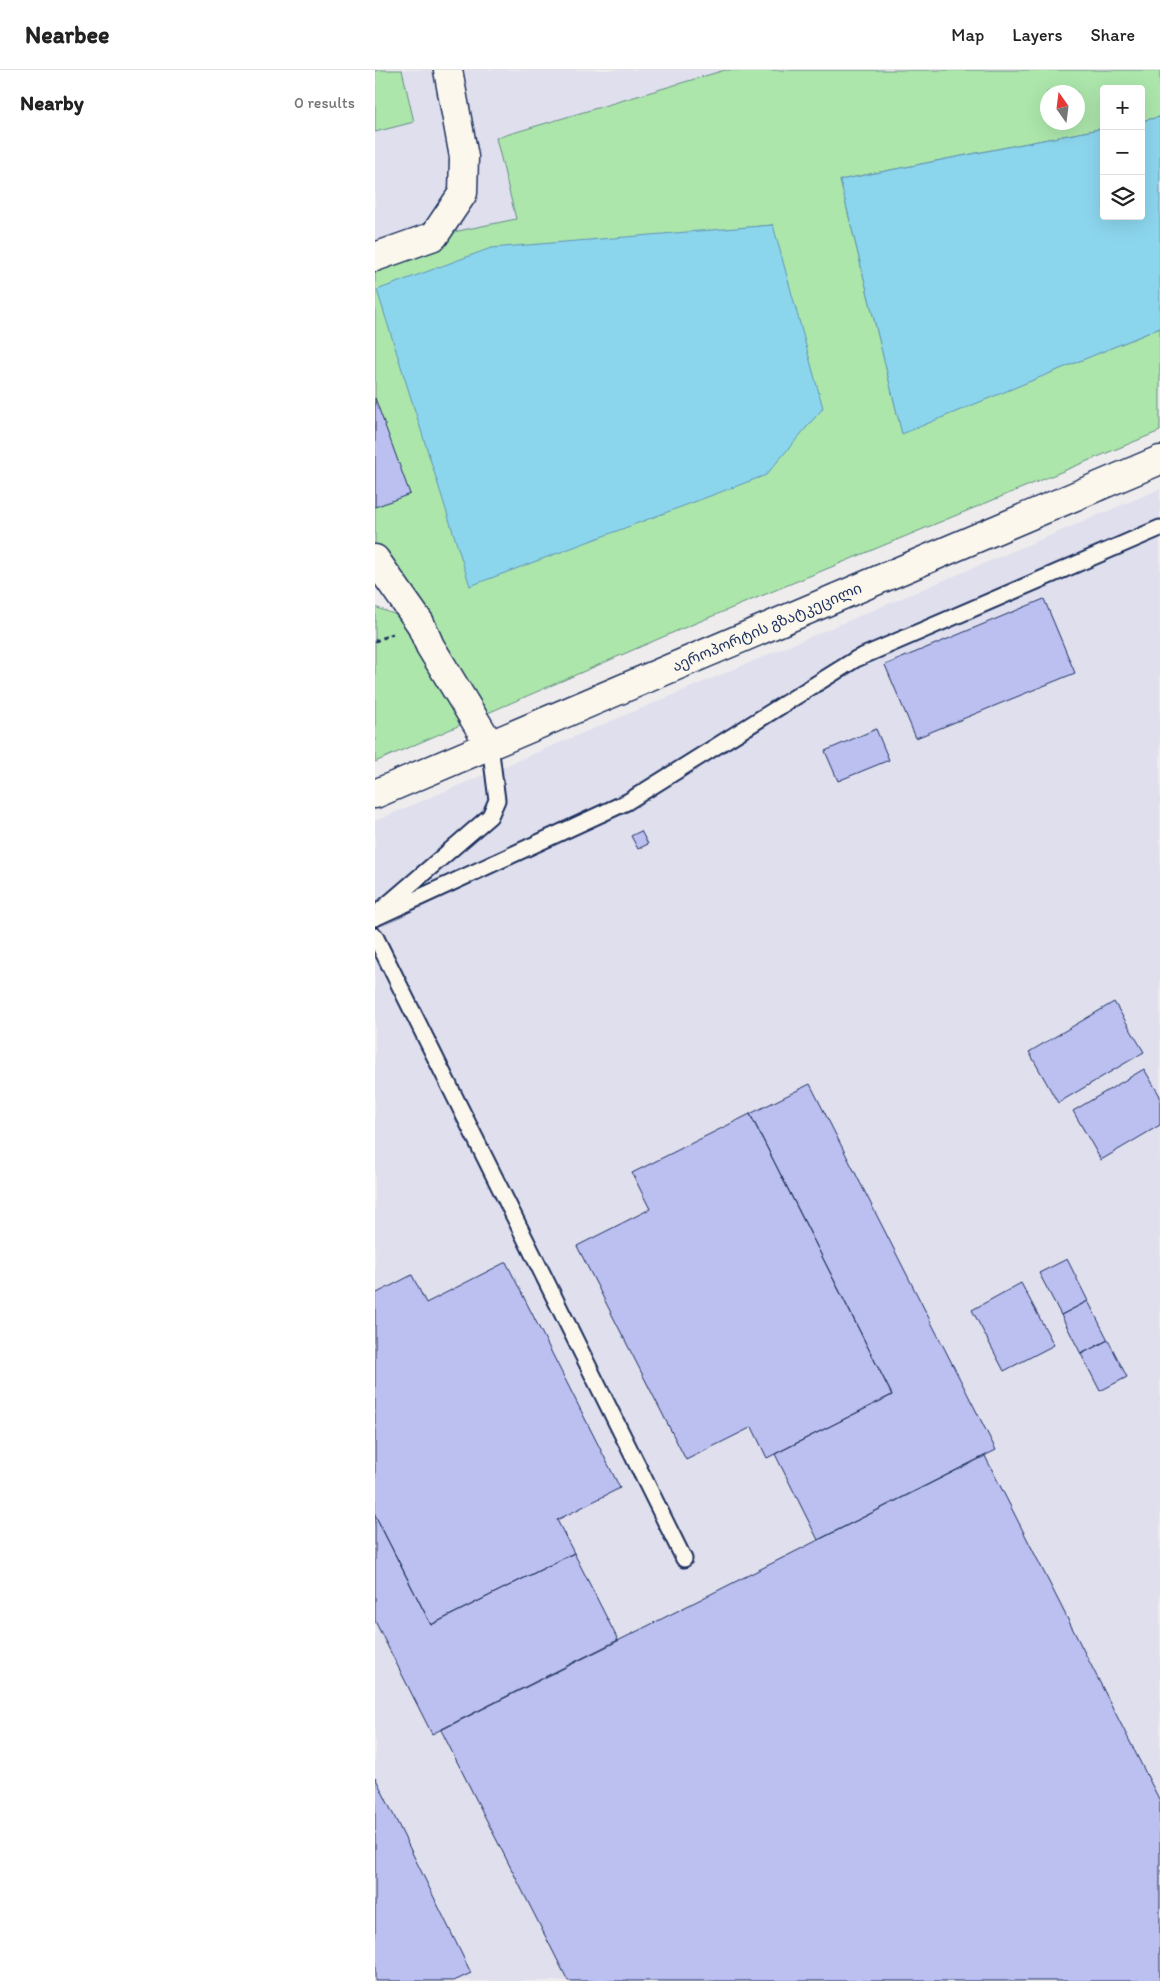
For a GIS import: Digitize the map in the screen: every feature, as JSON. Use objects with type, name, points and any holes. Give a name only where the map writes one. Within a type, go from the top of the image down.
[{"type":"main road","points":[[375,258],[434,236],[463,193],[464,157],[448,70]]},
{"type":"main road","name":"აეროპორტის გზატკეცილი","points":[[375,794],[1160,460]]},
{"type":"main road","points":[[375,559],[419,623],[430,646],[490,745]]},
{"type":"lane","points":[[375,916],[627,802],[856,659],[1160,528]]},
{"type":"lane","points":[[375,916],[490,816],[497,800],[490,745]]},
{"type":"lane","points":[[375,936],[684,1559]]},
{"type":"shaded area","points":[[402,70],[725,70],[497,138],[516,219],[434,236],[375,257],[375,132],[414,121]]},
{"type":"shaded area","points":[[1160,489],[1160,1981],[375,1981],[375,821]]},
{"type":"green space","points":[[375,70],[402,70],[414,122],[375,132]]},
{"type":"green space","points":[[725,70],[1160,70],[1160,117],[1145,120],[1145,85],[1100,85],[1100,129],[840,180],[902,433],[1160,328],[1160,431],[679,630],[375,762],[375,607],[418,623],[375,559],[375,257],[434,236],[516,219],[496,138]],"holes":[[[773,225],[378,290],[654,236]]]},
{"type":"water","points":[[1160,117],[1160,328],[902,434],[840,180],[1100,129],[1100,220],[1145,220],[1145,120]]},
{"type":"water","points":[[773,225],[823,408],[766,475],[470,586],[377,290],[491,248]]},
{"type":"building","points":[[375,398],[410,494],[375,507]]},
{"type":"building","points":[[1044,599],[1075,673],[916,738],[885,665]]},
{"type":"building","points":[[876,729],[889,760],[838,781],[825,751]]},
{"type":"building","points":[[641,831],[648,844],[638,849],[631,836]]},
{"type":"building","points":[[1114,1002],[1144,1052],[1058,1103],[1029,1052]]},
{"type":"building","points":[[1144,1069],[1160,1096],[1160,1125],[1101,1160],[1073,1111]]},
{"type":"building","points":[[810,1084],[996,1450],[818,1540],[775,1454],[892,1395],[750,1114]]},
{"type":"building","points":[[750,1114],[892,1395],[767,1458],[752,1427],[686,1460],[577,1246],[650,1209],[632,1173]]},
{"type":"building","points":[[1067,1259],[1088,1301],[1061,1315],[1039,1273]]},
{"type":"building","points":[[506,1262],[620,1488],[557,1520],[574,1553],[431,1625],[375,1515],[375,1294],[412,1275],[426,1303]]},
{"type":"building","points":[[1021,1283],[1054,1345],[1004,1371],[972,1310]]},
{"type":"building","points":[[1088,1301],[1108,1340],[1081,1354],[1061,1315]]},
{"type":"building","points":[[1108,1340],[1127,1377],[1100,1391],[1081,1354]]},
{"type":"building","points":[[985,1456],[1160,1801],[1160,1981],[568,1981],[441,1730]]},
{"type":"building","points":[[375,1515],[431,1625],[574,1553],[618,1640],[432,1734],[375,1621]]},
{"type":"building","points":[[375,1777],[471,1973],[454,1981],[375,1981]]}]
